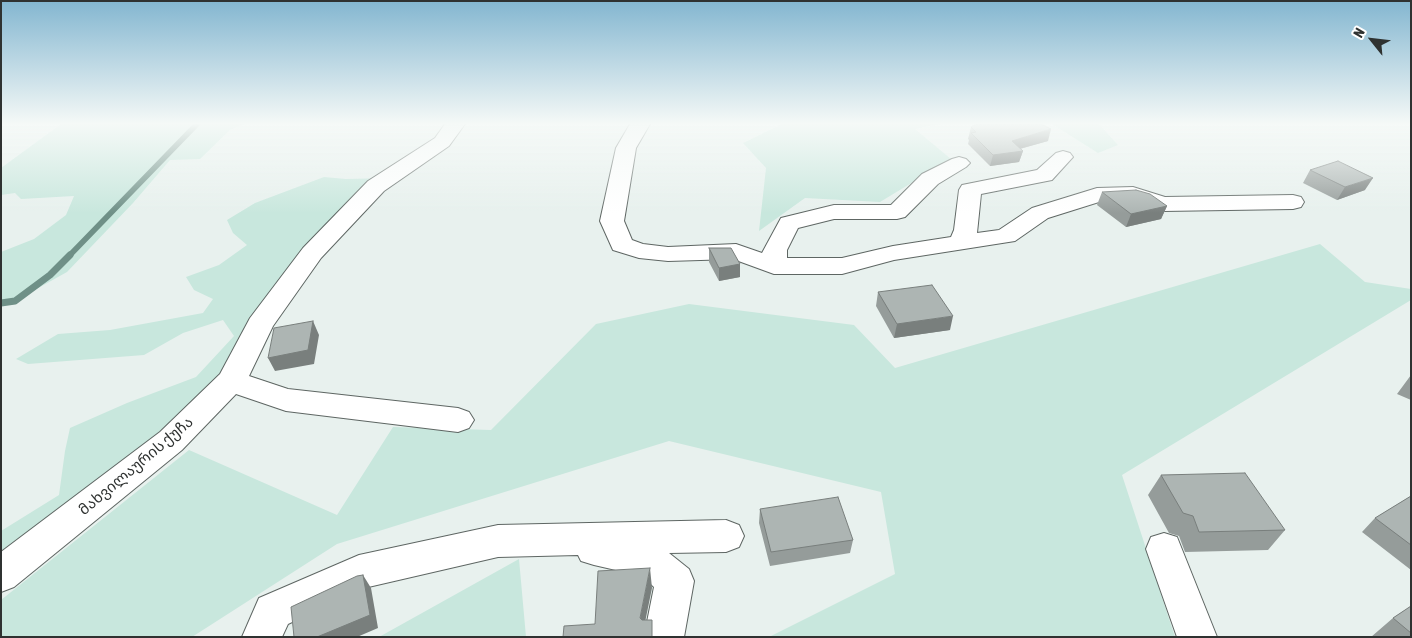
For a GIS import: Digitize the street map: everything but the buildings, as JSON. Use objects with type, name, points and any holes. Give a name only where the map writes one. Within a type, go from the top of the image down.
[{"type":"street","name":"მახვილაურის ქუჩა","points":[[1,575],[171,441],[230,381],[260,324],[312,253],[376,186],[424,154]]},
{"type":"street","points":[[625,154],[612,221],[622,245],[638,251],[668,254],[736,251],[774,266],[842,266],[893,253],[1006,236],[1040,213],[1097,195],[1133,194],[1163,204],[1293,202]]},
{"type":"street","points":[[960,243],[966,230],[970,190],[1044,175],[1063,157]]},
{"type":"street","points":[[774,266],[775,250],[789,222],[834,212],[897,212],[930,179],[959,163]]},
{"type":"street","points":[[230,381],[286,400],[458,420]]},
{"type":"street","points":[[262,637],[273,611],[359,572],[498,541],[726,536]]},
{"type":"street","points":[[553,540],[652,562],[675,581],[664,637]]},
{"type":"street","points":[[1164,549],[1197,637]]},
{"type":"green space","points":[[20,154],[205,154],[200,159],[170,160],[133,203],[67,272],[15,301],[1,303],[1,252],[34,239],[66,215],[74,196],[21,199],[15,193],[1,195],[1,168]]},
{"type":"green space","points":[[753,154],[945,154],[951,159],[880,202],[805,198],[759,231],[766,168]]},
{"type":"green space","points":[[324,177],[346,179],[388,178],[312,253],[231,381],[1,575],[1,531],[59,495],[70,428],[127,403],[196,377],[234,336],[223,320],[183,333],[144,355],[28,364],[16,359],[58,334],[110,330],[203,313],[213,299],[194,290],[186,277],[219,265],[247,245],[233,233],[227,220],[255,203]]},
{"type":"green space","points":[[1320,244],[1365,282],[1411,289],[1411,300],[1122,475],[1175,637],[769,637],[895,574],[881,492],[669,441],[337,544],[192,637],[1,637],[1,600],[189,450],[337,515],[393,427],[491,430],[596,324],[689,304],[854,325],[895,368]]},
{"type":"green space","points":[[519,559],[526,637],[379,637]]},
{"type":"waterway","points":[[69,256],[168,154]]},
{"type":"waterway","points":[[1,303],[15,301],[50,275],[69,256]]}]
